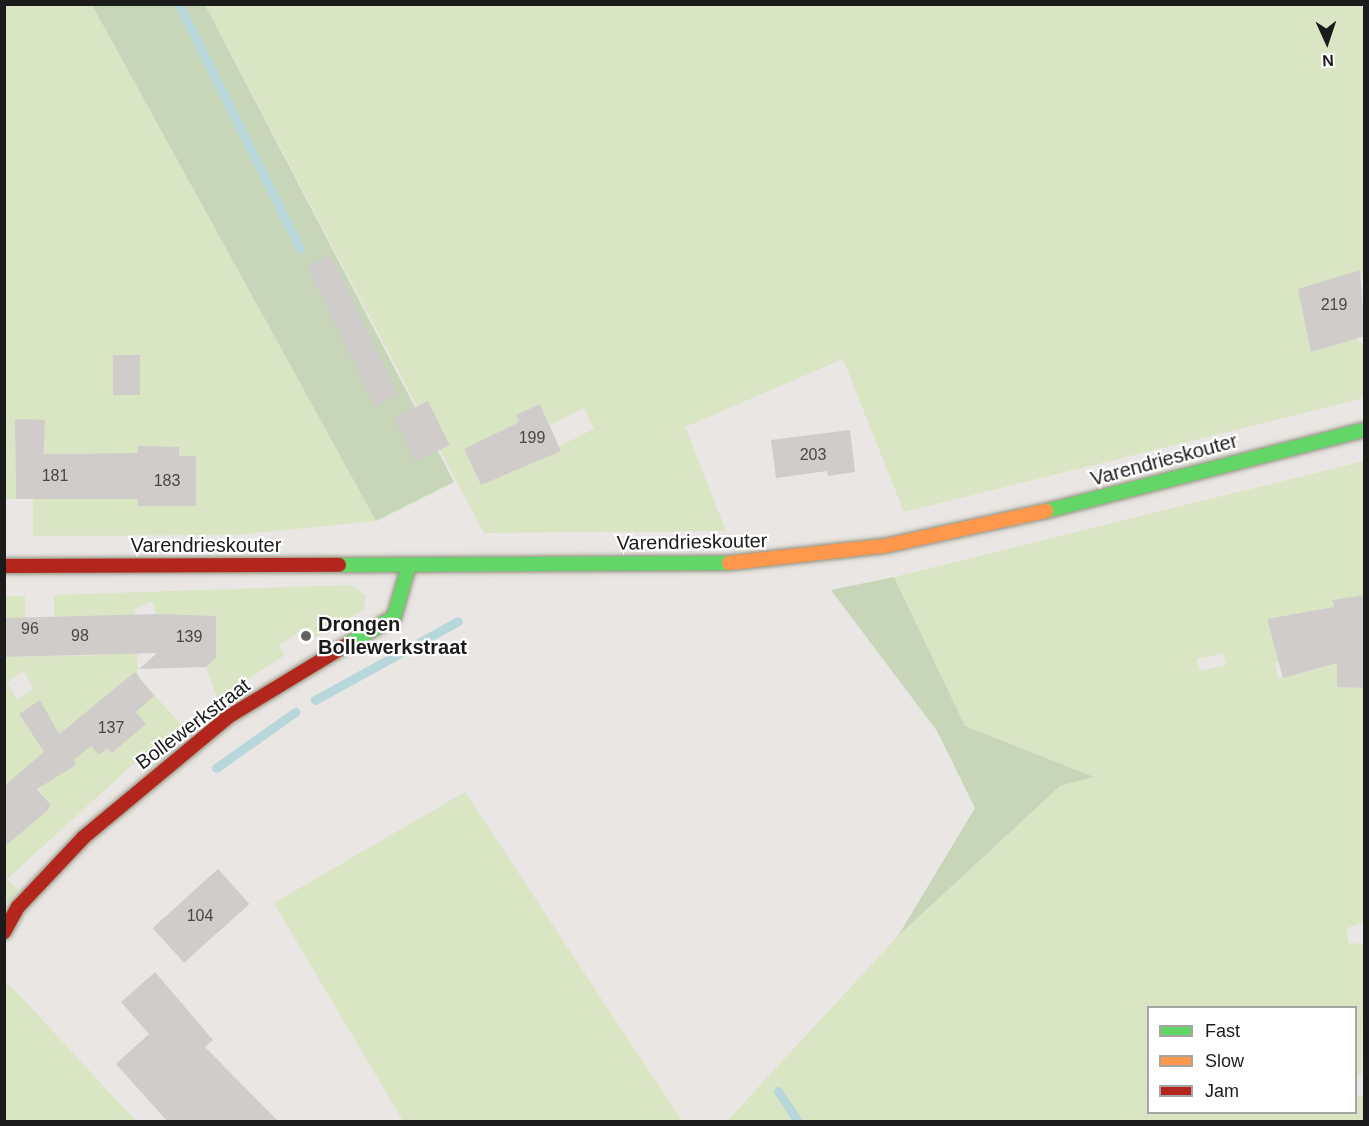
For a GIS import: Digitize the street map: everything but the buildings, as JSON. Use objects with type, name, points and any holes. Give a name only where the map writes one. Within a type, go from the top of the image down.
[{"type":"street","name":"Varendrieskouter","points":[[4,566],[752,563],[884,546],[1002,522],[1365,430]]},
{"type":"street","name":"Bollewerkstraat","points":[[4,932],[18,907],[84,837],[219,724],[347,641],[394,617],[400,607],[409,565]]},
{"type":"green space","points":[[4,5],[92,5],[376,521],[235,535],[33,536],[33,499],[94,499],[94,453],[45,454],[45,420],[15,420],[16,499],[5,499]]},
{"type":"green space","points":[[92,5],[205,5],[454,482],[376,521]]},
{"type":"green space","points":[[205,5],[1364,5],[1364,283],[1360,270],[1299,289],[1311,352],[1357,338],[1359,343],[1364,342],[1364,398],[904,512],[843,359],[685,427],[726,531],[484,533]],"holes":[[[540,404],[550,425],[584,408],[594,429],[558,447],[560,451],[481,485],[464,449],[519,422],[516,415]]]},
{"type":"green space","points":[[1364,461],[1364,636],[1332,600],[1337,620],[1331,648],[1275,663],[1279,679],[1354,659],[1337,667],[1337,687],[1364,688],[1364,922],[1347,928],[1348,943],[1364,944],[1362,1074],[1357,1074],[1357,1006],[1147,1006],[1147,1114],[1357,1114],[1357,1096],[1363,1095],[1364,1121],[726,1122],[898,936],[1060,786],[1093,777],[965,726],[894,577]],"holes":[[[1288,616],[1288,635],[1272,638],[1267,620]],[[1223,653],[1226,665],[1200,671],[1197,659]]]},
{"type":"green space","points":[[894,577],[965,726],[1094,777],[1060,786],[898,936],[975,808],[937,731],[831,590]]},
{"type":"green space","points":[[350,585],[366,595],[364,609],[307,642],[301,631],[278,646],[285,655],[218,699],[206,667],[216,658],[216,616],[157,617],[152,601],[135,609],[138,676],[182,726],[153,746],[7,879],[18,889],[5,907],[5,847],[50,804],[24,769],[5,786],[4,639],[5,657],[106,655],[105,616],[54,617],[54,595]],"holes":[[[24,671],[34,689],[17,699],[7,682]],[[72,722],[79,730],[120,736],[125,742],[112,754],[107,748],[99,755],[91,746],[57,736]]]},
{"type":"green space","points":[[4,596],[25,596],[25,618],[4,618]]},
{"type":"green space","points":[[465,792],[682,1121],[403,1121],[274,903]]},
{"type":"green space","points":[[5,981],[19,995],[136,1121],[5,1121]]},
{"type":"waterway","points":[[179,4],[300,249]]},
{"type":"waterway","points":[[315,700],[458,621]]},
{"type":"waterway","points":[[216,768],[295,712]]},
{"type":"waterway","points":[[778,1091],[798,1122]]},
{"type":"traffic: fast","points":[[1046,511],[1364,430]]},
{"type":"traffic: fast","points":[[339,565],[729,563]]},
{"type":"traffic: fast","points":[[348,644],[394,617],[409,565]]},
{"type":"traffic: slow","points":[[729,563],[884,546],[1046,511]]},
{"type":"traffic: jam","points":[[4,566],[339,565]]},
{"type":"traffic: jam","points":[[4,932],[18,907],[84,837],[228,717],[348,644]]},
{"type":"place","name":"Drongen Bollewerkstraat","points":[[306,636]]}]
